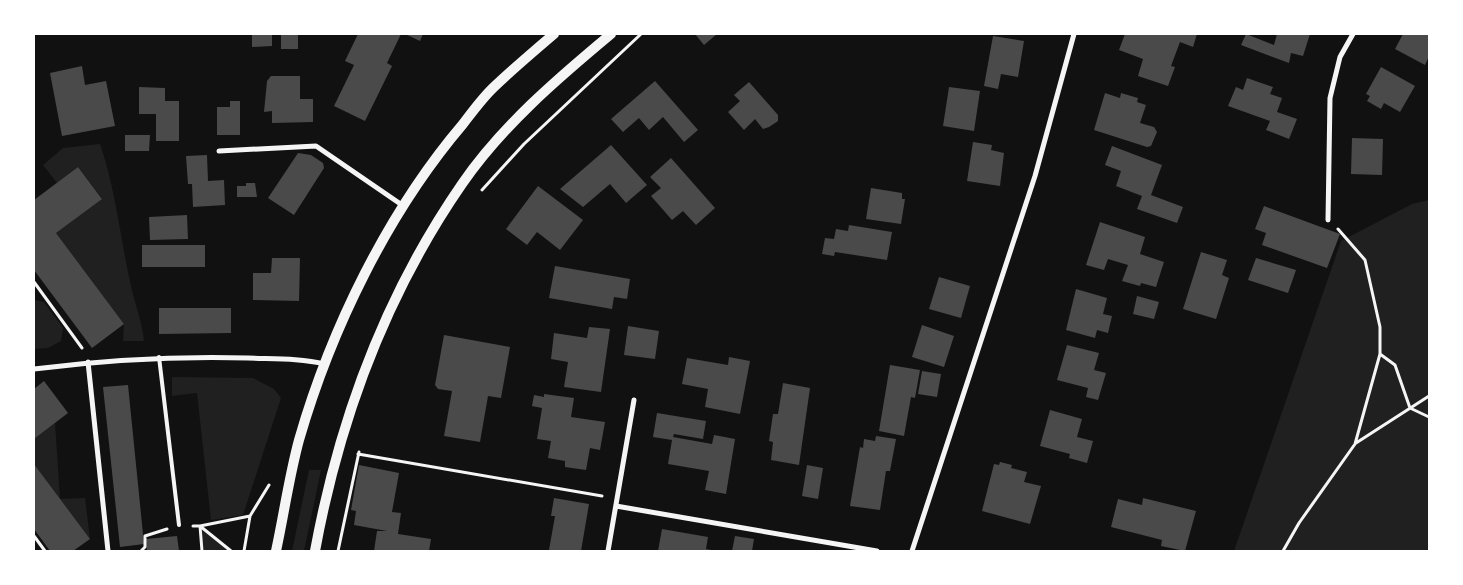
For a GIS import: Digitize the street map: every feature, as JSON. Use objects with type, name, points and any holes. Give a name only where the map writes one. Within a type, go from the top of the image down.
[{"type":"main road","points":[[315,551],[340,440],[390,311],[418,255],[462,184],[508,127],[562,74],[610,34]]},
{"type":"main road","points":[[276,551],[282,513],[299,440],[325,365],[368,267],[402,205],[447,142],[494,87],[547,36]]},
{"type":"street","points":[[912,551],[1035,176],[1074,34]]},
{"type":"street","points":[[1328,220],[1330,98],[1340,57],[1353,34]]},
{"type":"street","points":[[219,151],[316,146],[402,205]]},
{"type":"street","points":[[34,369],[88,362],[159,358],[309,360],[325,365]]},
{"type":"street","points":[[88,362],[108,551]]},
{"type":"street","points":[[608,551],[634,400]]},
{"type":"street","points":[[616,506],[877,551]]},
{"type":"lane","points":[[159,358],[179,525]]},
{"type":"path","points":[[477,196],[524,144],[641,34]]},
{"type":"path","points":[[1283,551],[1299,523],[1355,444],[1380,354],[1380,327],[1365,260],[1346,236],[1328,220]]},
{"type":"path","points":[[34,282],[81,347],[88,362]]},
{"type":"path","points":[[1380,354],[1395,365],[1410,408],[1429,417]]},
{"type":"path","points":[[1355,444],[1429,396]]},
{"type":"path","points":[[338,551],[361,445]]},
{"type":"path","points":[[358,454],[617,499]]},
{"type":"path","points":[[200,526],[250,516]]},
{"type":"path","points":[[200,526],[202,551]]},
{"type":"path","points":[[200,526],[231,551]]},
{"type":"path","points":[[34,536],[45,551]]},
{"type":"shaded area","points":[[100,144],[110,179],[127,268],[144,341],[123,341],[124,324],[56,233],[102,198],[78,167],[57,183],[43,165],[63,148]]},
{"type":"shaded area","points":[[1429,200],[1429,551],[1234,551],[1341,241],[1412,204]]},
{"type":"shaded area","points":[[34,300],[44,302],[63,328],[61,341],[48,348],[34,349]]},
{"type":"shaded area","points":[[172,377],[253,378],[274,389],[281,398],[243,515],[211,520],[197,393],[172,396]]},
{"type":"shaded area","points":[[55,423],[60,499],[34,464],[34,439]]},
{"type":"shaded area","points":[[309,470],[321,470],[304,551],[292,551]]},
{"type":"shaded area","points":[[85,498],[90,539],[60,499]]},
{"type":"shaded area","points":[[200,526],[231,551],[202,551]]},
{"type":"building","points":[[252,34],[272,34],[272,46],[252,47]]},
{"type":"building","points":[[358,34],[401,34],[387,63],[392,66],[365,121],[334,106],[354,65],[345,61]]},
{"type":"building","points":[[405,34],[423,34],[420,41]]},
{"type":"building","points":[[695,34],[717,34],[704,45]]},
{"type":"building","points":[[1125,34],[1197,34],[1193,47],[1180,42],[1171,66],[1175,67],[1168,86],[1138,76],[1143,59],[1119,50]]},
{"type":"building","points":[[1246,34],[1274,45],[1277,34],[1310,34],[1303,56],[1291,53],[1289,63],[1241,45]]},
{"type":"building","points":[[1403,34],[1429,34],[1429,56],[1425,65],[1395,49]]},
{"type":"building","points":[[281,35],[298,35],[298,49],[281,49]]},
{"type":"building","points":[[993,36],[1024,41],[1018,77],[1001,74],[998,89],[984,86]]},
{"type":"building","points":[[82,66],[85,85],[106,81],[115,126],[62,136],[50,73]]},
{"type":"building","points":[[1381,67],[1415,86],[1400,112],[1384,103],[1381,109],[1367,101],[1370,96],[1366,94]]},
{"type":"building","points":[[271,76],[300,76],[300,99],[313,99],[313,122],[272,123],[272,111],[264,112],[267,81]]},
{"type":"building","points":[[1247,78],[1273,87],[1270,94],[1282,98],[1277,112],[1297,119],[1289,139],[1266,130],[1270,121],[1228,106],[1236,87],[1243,90]]},
{"type":"building","points":[[655,81],[698,130],[684,142],[663,117],[649,130],[639,118],[623,132],[611,119]]},
{"type":"building","points":[[749,82],[778,115],[778,121],[769,127],[763,129],[755,119],[744,130],[728,112],[740,101],[734,95]]},
{"type":"building","points":[[139,87],[165,88],[165,101],[179,101],[179,141],[156,141],[156,114],[139,114]]},
{"type":"building","points":[[949,87],[980,91],[974,131],[943,126]]},
{"type":"building","points":[[1105,93],[1120,98],[1121,93],[1138,98],[1137,102],[1146,105],[1140,123],[1154,127],[1157,132],[1151,146],[1147,147],[1094,130]]},
{"type":"building","points":[[230,101],[240,101],[240,135],[217,135],[217,107],[230,107]]},
{"type":"building","points":[[125,135],[150,135],[149,151],[125,151]]},
{"type":"building","points":[[1352,138],[1383,139],[1382,175],[1351,174]]},
{"type":"building","points":[[973,142],[992,145],[991,150],[1004,153],[1000,186],[967,181]]},
{"type":"building","points":[[611,145],[647,185],[626,203],[610,184],[583,207],[560,189]]},
{"type":"building","points":[[1112,146],[1162,165],[1151,195],[1183,207],[1177,223],[1137,209],[1142,196],[1116,186],[1121,171],[1105,165]]},
{"type":"building","points":[[298,153],[311,155],[323,163],[324,168],[294,215],[268,198]]},
{"type":"building","points":[[207,155],[208,181],[224,180],[225,205],[193,207],[192,184],[188,184],[186,156]]},
{"type":"building","points":[[671,158],[715,208],[696,225],[683,211],[672,220],[651,196],[661,188],[650,177]]},
{"type":"building","points":[[78,167],[102,199],[56,233],[124,324],[92,348],[34,270],[34,200]]},
{"type":"building","points":[[246,183],[255,183],[257,197],[237,197],[237,186],[246,186]]},
{"type":"building","points":[[538,186],[583,220],[560,250],[537,232],[527,245],[506,229]]},
{"type":"building","points":[[871,188],[902,193],[902,199],[905,199],[901,224],[866,219]]},
{"type":"building","points":[[1264,206],[1340,234],[1327,268],[1262,245],[1266,233],[1255,229]]},
{"type":"building","points":[[187,215],[188,239],[150,240],[149,217]]},
{"type":"building","points":[[1100,222],[1145,237],[1140,254],[1164,262],[1156,287],[1141,283],[1140,286],[1122,281],[1128,265],[1108,259],[1104,270],[1086,265]]},
{"type":"building","points":[[849,225],[892,232],[887,260],[835,252],[834,256],[822,254],[825,238],[834,239],[836,229],[848,231]]},
{"type":"building","points":[[142,245],[205,245],[205,267],[142,267]]},
{"type":"building","points":[[1201,252],[1227,260],[1222,275],[1229,278],[1216,319],[1183,309]]},
{"type":"building","points":[[272,258],[300,258],[299,301],[253,300],[253,273],[271,273]]},
{"type":"building","points":[[1256,258],[1296,270],[1288,293],[1248,280]]},
{"type":"building","points":[[555,266],[630,279],[627,299],[614,297],[612,309],[549,298]]},
{"type":"building","points":[[939,277],[970,286],[961,318],[929,309]]},
{"type":"building","points":[[1076,289],[1107,298],[1103,314],[1112,316],[1108,333],[1097,330],[1095,338],[1066,330]]},
{"type":"building","points":[[1137,296],[1159,302],[1154,319],[1133,314]]},
{"type":"building","points":[[159,308],[231,308],[231,333],[159,334]]},
{"type":"building","points":[[922,325],[954,336],[944,367],[912,357]]},
{"type":"building","points":[[628,326],[659,331],[655,359],[624,355]]},
{"type":"building","points":[[589,327],[610,329],[601,392],[564,387],[568,362],[551,359],[554,333],[587,338]]},
{"type":"building","points":[[444,335],[510,347],[501,398],[488,396],[480,442],[444,436],[452,391],[438,389],[435,385]]},
{"type":"building","points":[[1067,345],[1099,353],[1094,370],[1106,373],[1098,400],[1086,397],[1088,388],[1057,380]]},
{"type":"building","points":[[729,357],[750,361],[740,414],[705,407],[708,389],[682,384],[687,358],[728,365]]},
{"type":"building","points":[[890,365],[920,370],[915,398],[911,397],[904,436],[879,431]]},
{"type":"building","points":[[922,371],[941,374],[937,397],[918,394]]},
{"type":"building","points":[[44,381],[68,413],[34,439],[34,389]]},
{"type":"building","points":[[783,383],[810,388],[799,465],[771,460],[773,442],[769,441],[773,414],[778,414]]},
{"type":"building","points":[[128,385],[144,544],[120,547],[103,387]]},
{"type":"building","points":[[544,394],[574,398],[571,417],[605,422],[600,450],[590,448],[586,470],[565,467],[565,461],[548,458],[551,441],[537,439],[542,408],[532,406],[534,395],[544,397]]},
{"type":"building","points":[[1050,410],[1082,419],[1077,437],[1093,441],[1087,463],[1069,458],[1070,454],[1040,446]]},
{"type":"building","points":[[657,413],[706,421],[703,439],[674,434],[673,437],[712,444],[714,435],[735,439],[726,494],[705,490],[709,471],[668,464],[672,440],[653,437]]},
{"type":"building","points":[[876,436],[896,439],[890,471],[886,471],[880,510],[850,506],[860,447],[863,448],[864,439],[875,441]]},
{"type":"building","points":[[1000,462],[1012,465],[1011,468],[1027,472],[1024,482],[1041,486],[1030,524],[982,511],[994,464],[999,465]]},
{"type":"building","points":[[34,464],[90,539],[73,551],[50,551],[34,529]]},
{"type":"building","points":[[359,465],[399,473],[392,512],[401,513],[398,534],[431,539],[429,551],[374,551],[377,531],[387,531],[354,525],[356,511],[351,510]]},
{"type":"building","points":[[807,465],[823,468],[818,499],[802,496]]},
{"type":"building","points":[[554,498],[589,504],[581,551],[549,550],[555,516],[551,516]]},
{"type":"building","points":[[1143,498],[1196,511],[1185,551],[1161,546],[1162,540],[1111,527],[1118,499],[1142,505]]},
{"type":"building","points":[[662,529],[708,537],[706,549],[717,551],[658,551]]},
{"type":"building","points":[[177,536],[179,551],[147,551],[146,539]]},
{"type":"building","points":[[735,536],[754,539],[752,551],[732,551]]}]
